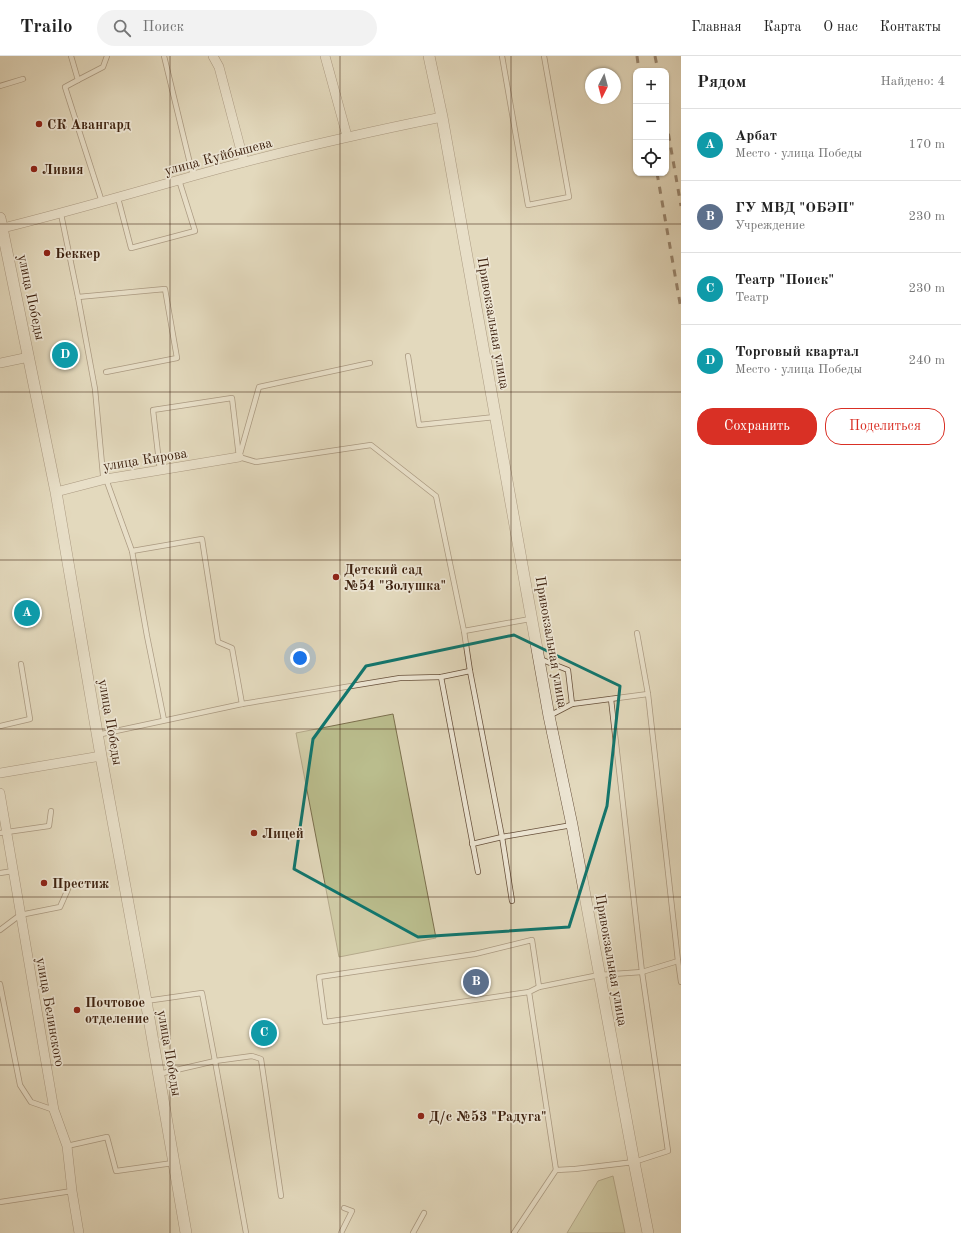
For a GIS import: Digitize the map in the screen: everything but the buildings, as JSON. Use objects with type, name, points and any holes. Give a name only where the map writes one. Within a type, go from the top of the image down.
[{"type":"street","points":[[213,56],[219,67],[244,162]]},
{"type":"street","points":[[325,56],[348,136]]},
{"type":"street","name":"Привокзальная улица","points":[[429,56],[442,117],[539,658],[572,825],[648,1233]]},
{"type":"street","name":"улица Куйбышева","points":[[1,223],[61,214],[244,162],[348,136],[442,117]]},
{"type":"street","name":"улица Победы","points":[[1,223],[56,492],[97,734],[146,1001],[186,1233]]},
{"type":"street","points":[[0,363],[29,357]]},
{"type":"street","name":"улица Кирова","points":[[56,492],[106,479],[239,457]]},
{"type":"street","points":[[0,773],[101,756]]},
{"type":"street","name":"улица Белинского","points":[[0,793],[3,832],[13,871],[54,1110],[67,1146],[79,1233]]},
{"type":"lane","points":[[70,56],[78,80]]},
{"type":"lane","points":[[102,202],[65,87],[103,67],[108,56]]},
{"type":"lane","points":[[164,56],[193,176]]},
{"type":"lane","points":[[502,56],[528,205],[568,197],[544,56]]},
{"type":"lane","points":[[0,86],[23,79]]},
{"type":"lane","points":[[118,198],[131,248],[195,231],[179,180]]},
{"type":"lane","points":[[61,214],[95,389],[103,475],[106,479],[132,551],[164,720]]},
{"type":"lane","points":[[78,297],[165,289],[177,358],[106,372]]},
{"type":"lane","points":[[408,356],[420,425],[495,417]]},
{"type":"lane","points":[[239,457],[259,387],[370,363]]},
{"type":"lane","points":[[161,471],[153,410],[232,398],[239,457]]},
{"type":"lane","points":[[239,457],[256,462],[371,445],[436,496],[464,631],[470,671],[502,837],[512,901]]},
{"type":"lane","points":[[132,551],[202,539],[218,642],[232,648],[242,704]]},
{"type":"lane","points":[[464,631],[532,618]]},
{"type":"lane","points":[[637,633],[648,694],[681,982]]},
{"type":"lane","points":[[539,658],[568,670],[572,704]]},
{"type":"lane","points":[[0,726],[30,719],[21,664]]},
{"type":"lane","points":[[97,734],[242,704],[400,678],[440,677],[470,671]]},
{"type":"lane","points":[[440,677],[478,872]]},
{"type":"lane","points":[[550,716],[572,704],[648,694]]},
{"type":"lane","points":[[556,1170],[634,1162],[668,1151],[642,972],[611,699]]},
{"type":"lane","points":[[3,832],[49,826],[51,811]]},
{"type":"lane","points":[[472,844],[502,837],[572,825]]},
{"type":"lane","points":[[0,873],[13,871]]},
{"type":"lane","points":[[0,930],[20,915],[60,908],[68,889]]},
{"type":"lane","points":[[539,987],[532,940],[475,954],[319,977],[325,1022],[529,992],[539,987],[599,975],[642,972],[678,961]]},
{"type":"lane","points":[[0,984],[20,1085],[31,1102],[54,1110]]},
{"type":"lane","points":[[514,1233],[556,1170],[529,992]]},
{"type":"lane","points":[[146,1001],[202,993],[246,1233]]},
{"type":"lane","points":[[158,1074],[215,1061],[252,1056],[261,1059],[282,1196]]},
{"type":"lane","points":[[67,1146],[107,1137],[116,1171],[173,1162]]},
{"type":"lane","points":[[0,1202],[72,1191]]},
{"type":"lane","points":[[341,1233],[352,1211],[344,1208]]},
{"type":"lane","points":[[413,1233],[424,1213]]},
{"type":"highlighted area","points":[[514,635],[620,686],[607,806],[569,927],[418,937],[294,869],[313,739],[366,666]]},
{"type":"green space","points":[[393,714],[436,938],[339,957],[296,733]]},
{"type":"green space","points":[[613,1176],[625,1233],[567,1233],[598,1181]]},
{"type":"railway","points":[[637,56],[639,68]]},
{"type":"railway","points":[[655,56],[657,68]]},
{"type":"railway","points":[[669,137],[681,206]]},
{"type":"railway","points":[[658,176],[681,309]]},
{"type":"place","name":"СК Авангард","points":[[39,124]]},
{"type":"place","name":"Ливия","points":[[34,169]]},
{"type":"place","name":"Беккер","points":[[47,253]]},
{"type":"place","name":"Торговый квартал","points":[[65,355]]},
{"type":"place","name":"Детский сад №54 \"Золушка\"","points":[[336,577]]},
{"type":"place","name":"Арбат","points":[[27,613]]},
{"type":"place","name":"Лицей","points":[[254,833]]},
{"type":"place","name":"Престиж","points":[[44,883]]},
{"type":"place","name":"ГУ МВД \"ОБЭП\"","points":[[476,982]]},
{"type":"place","name":"Почтовое отделение","points":[[77,1010]]},
{"type":"place","name":"Театр \"Поиск\"","points":[[264,1033]]},
{"type":"place","name":"Д/с №53 \"Радуга\"","points":[[421,1116]]}]
